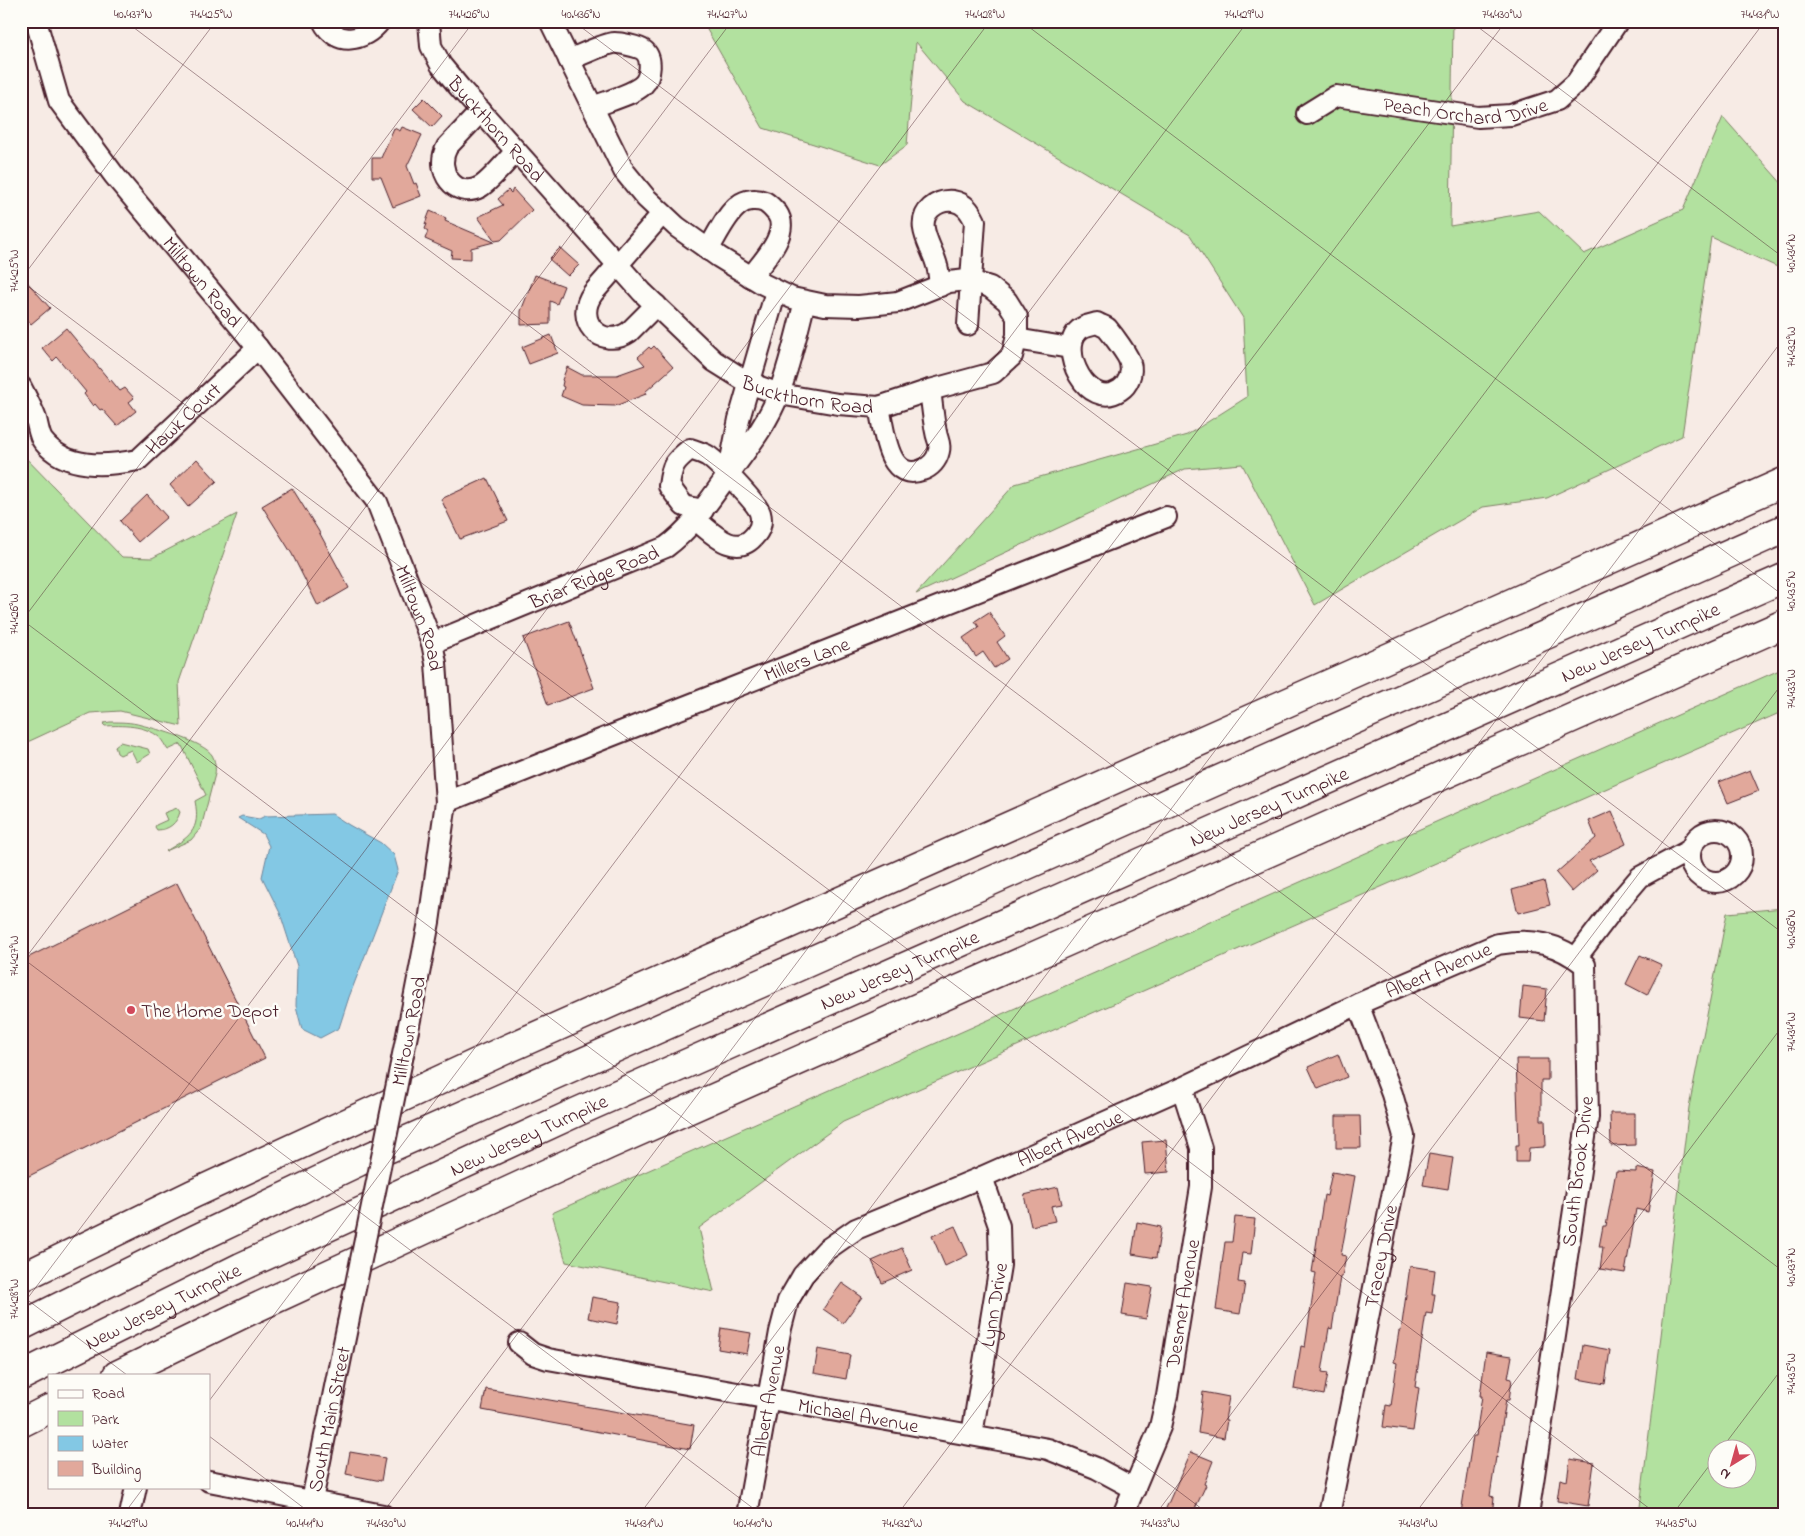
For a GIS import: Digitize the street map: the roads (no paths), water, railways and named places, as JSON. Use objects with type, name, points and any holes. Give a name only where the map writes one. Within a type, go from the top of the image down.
[{"type":"highway","points":[[21,1278],[193,1194],[516,1044],[1784,482]]},
{"type":"highway","points":[[21,1326],[358,1162],[1784,529]]},
{"type":"highway","name":"New Jersey Turnpike","points":[[21,1376],[241,1267],[524,1136],[1784,578]]},
{"type":"highway","name":"New Jersey Turnpike","points":[[119,1374],[249,1311],[608,1145],[1784,624]]},
{"type":"highway","points":[[21,1423],[48,1410]]},
{"type":"street","name":"Milltown Road","points":[[36,21],[59,101],[114,175],[258,348],[377,502],[432,643],[436,663],[446,802],[429,922],[348,1323]]},
{"type":"street","points":[[323,21],[330,32],[337,37],[348,39],[366,35],[380,21]]},
{"type":"street","name":"Buckthorn Road","points":[[424,23],[431,46],[441,65],[618,265],[714,362],[749,383],[799,399],[879,407],[930,390],[993,373],[1012,356],[1016,339],[1017,317],[1007,301],[990,287],[967,280],[949,282],[898,302],[859,306],[825,305],[792,298],[776,291],[708,250],[662,214],[624,172],[550,21]]},
{"type":"street","name":"Peach Orchard Drive","points":[[1307,114],[1336,96],[1478,117],[1511,115],[1557,100],[1576,83],[1618,21]]},
{"type":"street","points":[[569,60],[614,42],[642,48],[645,52],[650,62],[650,73],[645,83],[636,90],[593,107]]},
{"type":"street","points":[[481,111],[447,147],[444,153],[443,172],[449,182],[459,188],[470,190],[480,187],[516,151]]},
{"type":"street","points":[[708,250],[730,214],[738,205],[754,200],[765,202],[779,216],[781,227],[779,238],[751,277]]},
{"type":"street","points":[[940,286],[937,265],[924,230],[924,219],[929,210],[937,203],[947,200],[958,202],[965,206],[970,211],[974,221],[968,325]]},
{"type":"street","points":[[656,305],[624,336],[613,339],[602,337],[593,331],[587,321],[585,311],[588,300],[662,214]]},
{"type":"street","name":"Briar Ridge Road","points":[[728,474],[739,419],[776,291]]},
{"type":"street","name":"Briar Ridge Road","points":[[432,643],[666,548],[681,536],[699,515],[754,439],[779,394],[805,301]]},
{"type":"street","points":[[1016,339],[1070,348]]},
{"type":"street","name":"Hawk Court","points":[[21,387],[36,419],[42,440],[59,455],[83,463],[112,465],[138,460],[258,348]]},
{"type":"street","points":[[879,407],[892,460],[900,468],[918,472],[928,468],[935,461],[939,451],[940,443],[936,433],[930,390]]},
{"type":"street","points":[[690,449],[708,456],[728,474],[760,510],[761,521],[759,531],[752,540],[734,546],[724,543],[699,515],[684,506],[669,486],[671,470],[677,460],[690,449]]},
{"type":"street","name":"Millers Lane","points":[[446,802],[1166,517]]},
{"type":"street","points":[[1576,958],[1640,877],[1690,850]]},
{"type":"street","name":"Albert Avenue","points":[[746,1515],[780,1332],[788,1302],[804,1275],[826,1250],[856,1229],[1182,1088],[1358,1004],[1498,944],[1515,941],[1534,941],[1552,945],[1576,958]]},
{"type":"street","name":"South Brook Drive","points":[[1528,1515],[1588,1117],[1585,965],[1576,958]]},
{"type":"street","name":"Tracey Drive","points":[[1329,1515],[1404,1136],[1392,1094],[1358,1004]]},
{"type":"street","name":"Desmet Avenue","points":[[1123,1515],[1160,1427],[1167,1396],[1201,1187],[1201,1148],[1182,1088]]},
{"type":"street","name":"Lynn Drive","points":[[972,1435],[1000,1265],[999,1226],[982,1176]]},
{"type":"street","name":"South Main Street","points":[[310,1508],[348,1323]]},
{"type":"street","name":"Michael Avenue","points":[[519,1343],[533,1354],[548,1359],[1048,1449],[1096,1468],[1134,1489]]},
{"type":"street","points":[[210,1481],[310,1508],[383,1515]]},
{"type":"street","points":[[130,1515],[136,1488]]},
{"type":"water","points":[[332,814],[381,843],[394,855],[398,870],[339,1028],[320,1038],[302,1029],[296,1006],[297,966],[280,913],[262,877],[269,846],[263,834],[238,818],[242,816],[259,819],[265,816]]},
{"type":"place","name":"The Home Depot","points":[[131,1010]]}]
